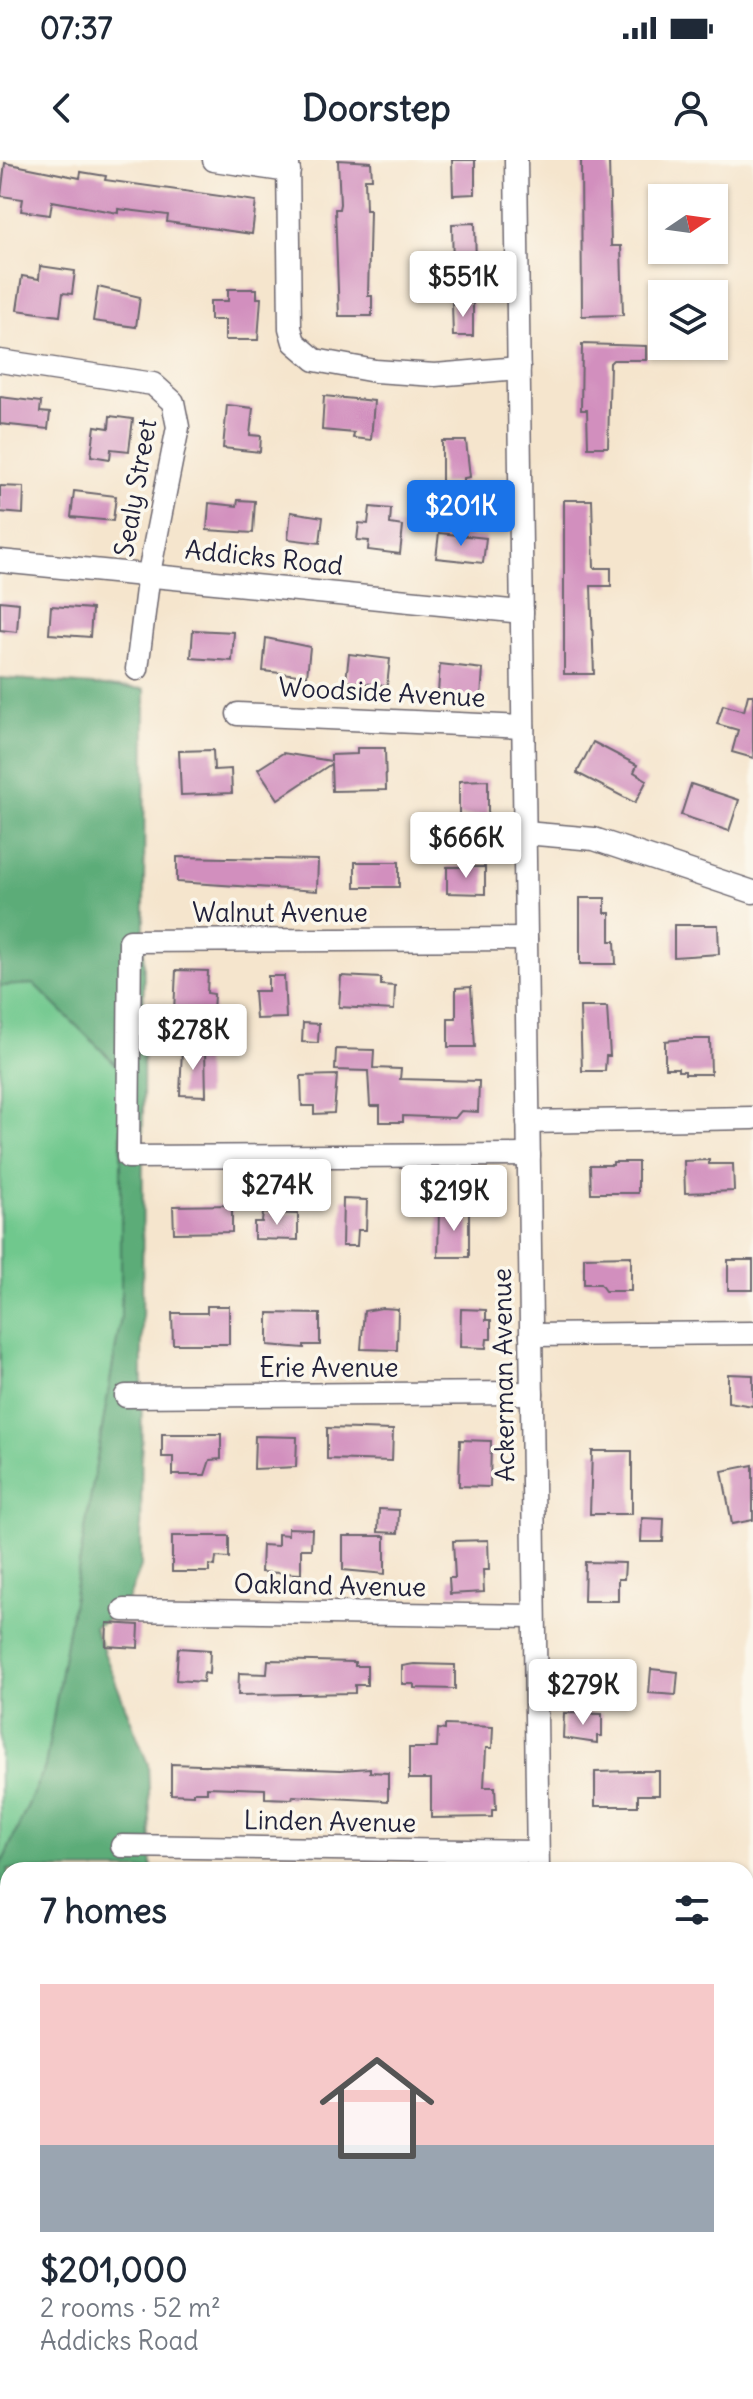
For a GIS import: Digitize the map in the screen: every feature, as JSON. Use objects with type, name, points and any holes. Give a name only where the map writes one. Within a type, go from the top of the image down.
[{"type":"street","points":[[214,160],[288,165],[290,328],[303,353],[315,360],[394,374],[435,375],[519,368]]},
{"type":"street","name":"Ackerman Avenue","points":[[516,160],[538,1861]]},
{"type":"street","name":"Sealy Street","points":[[0,361],[153,384],[173,402],[178,427],[149,573],[137,669]]},
{"type":"street","name":"Addicks Road","points":[[0,561],[149,573],[522,612]]},
{"type":"street","name":"Woodside Avenue","points":[[238,714],[523,727]]},
{"type":"street","points":[[525,833],[594,839],[753,892]]},
{"type":"street","name":"Walnut Avenue","points":[[526,939],[130,941],[128,1157],[529,1155]]},
{"type":"street","points":[[528,1122],[753,1118]]},
{"type":"street","points":[[531,1335],[753,1333]]},
{"type":"street","name":"Erie Avenue","points":[[126,1396],[532,1393]]},
{"type":"street","name":"Oakland Avenue","points":[[124,1610],[534,1616]]},
{"type":"street","name":"Linden Avenue","points":[[122,1846],[538,1861]]},
{"type":"green space","points":[[0,678],[145,689],[141,1567],[124,1610],[94,1627],[148,1764],[152,1862],[3,1862],[45,1767],[121,1317],[121,1069],[34,984],[0,986]]},
{"type":"green space","points":[[34,984],[121,1069],[121,1317],[45,1767],[3,1862],[0,1862],[0,986]]},
{"type":"building","points":[[338,160],[371,162],[372,179],[365,179],[366,210],[370,210],[368,296],[372,296],[372,316],[339,316],[335,209],[339,209],[340,204]]},
{"type":"building","points":[[452,160],[475,160],[475,194],[453,195]]},
{"type":"building","points":[[581,160],[609,160],[611,246],[621,246],[623,315],[582,316]]},
{"type":"building","points":[[5,163],[80,178],[81,172],[106,176],[105,180],[256,201],[252,234],[167,222],[168,215],[118,209],[118,213],[52,201],[50,215],[21,211],[23,199],[1,196]]},
{"type":"building","points":[[475,223],[476,266],[453,267],[452,224]]},
{"type":"building","points":[[40,266],[75,271],[72,294],[63,293],[60,316],[17,310],[22,276],[39,279]]},
{"type":"building","points":[[98,287],[140,297],[136,327],[93,321]]},
{"type":"building","points":[[228,289],[257,289],[257,298],[261,298],[258,340],[225,340],[225,320],[210,320],[210,301],[228,301]]},
{"type":"building","points":[[452,303],[473,303],[473,336],[453,336]]},
{"type":"building","points":[[582,344],[646,346],[646,360],[613,360],[610,363],[608,447],[588,447],[587,410],[581,410]]},
{"type":"building","points":[[324,396],[374,401],[371,440],[353,438],[354,433],[322,430]]},
{"type":"building","points":[[0,397],[41,402],[40,412],[50,413],[48,429],[0,424]]},
{"type":"building","points":[[227,405],[253,408],[250,435],[261,436],[260,452],[223,448]]},
{"type":"building","points":[[110,416],[133,419],[129,451],[111,449],[110,459],[91,456],[95,426],[109,428]]},
{"type":"building","points":[[442,441],[466,441],[470,477],[464,478],[464,483],[442,483]]},
{"type":"building","points":[[0,486],[24,487],[23,514],[0,512]]},
{"type":"building","points":[[74,491],[116,496],[113,521],[71,517]]},
{"type":"building","points":[[238,500],[255,501],[253,533],[207,530],[209,503],[237,506]]},
{"type":"building","points":[[564,500],[592,500],[594,568],[611,568],[611,586],[591,586],[594,674],[564,674]]},
{"type":"building","points":[[370,507],[391,509],[390,524],[403,526],[400,554],[368,550],[369,541],[357,540],[359,523],[368,524]]},
{"type":"building","points":[[291,512],[323,517],[320,543],[288,539]]},
{"type":"building","points":[[439,533],[486,538],[483,563],[436,558]]},
{"type":"building","points":[[0,601],[19,603],[17,632],[0,630]]},
{"type":"building","points":[[51,606],[92,609],[90,637],[49,634]]},
{"type":"building","points":[[193,630],[234,632],[232,661],[191,658]]},
{"type":"building","points":[[266,638],[310,647],[307,676],[263,671]]},
{"type":"building","points":[[349,654],[390,659],[387,686],[346,681]]},
{"type":"building","points":[[440,664],[483,669],[481,698],[438,693]]},
{"type":"building","points":[[748,695],[753,695],[753,758],[732,752],[738,730],[717,724],[723,705],[744,711]]},
{"type":"building","points":[[593,742],[637,765],[634,772],[647,780],[635,803],[577,773]]},
{"type":"building","points":[[357,748],[385,748],[386,790],[332,791],[331,764],[278,799],[258,769],[283,753],[331,761],[331,755],[357,754]]},
{"type":"building","points":[[213,750],[214,770],[231,769],[232,793],[181,795],[179,751]]},
{"type":"building","points":[[488,780],[488,816],[459,816],[459,781]]},
{"type":"building","points":[[691,784],[739,800],[729,831],[681,815]]},
{"type":"building","points":[[177,857],[318,860],[317,891],[177,882]]},
{"type":"building","points":[[355,862],[399,862],[399,887],[355,887]]},
{"type":"building","points":[[447,867],[485,867],[485,894],[447,893]]},
{"type":"building","points":[[580,898],[605,898],[605,913],[610,913],[610,941],[615,941],[616,964],[580,964]]},
{"type":"building","points":[[674,925],[718,925],[719,954],[674,957]]},
{"type":"building","points":[[176,970],[208,971],[207,993],[214,994],[213,1013],[174,1012]]},
{"type":"building","points":[[268,976],[284,976],[286,1018],[256,1019],[254,991],[268,991]]},
{"type":"building","points":[[341,976],[381,978],[381,985],[395,986],[394,1010],[339,1007]]},
{"type":"building","points":[[471,987],[475,1047],[448,1047],[448,1018],[456,1018],[456,988]]},
{"type":"building","points":[[580,1007],[607,1007],[610,1056],[606,1056],[605,1071],[582,1071]]},
{"type":"building","points":[[303,1023],[319,1024],[318,1043],[302,1042]]},
{"type":"building","points":[[710,1039],[711,1074],[685,1074],[678,1068],[665,1068],[665,1041]]},
{"type":"building","points":[[182,1048],[205,1049],[206,1096],[180,1095]]},
{"type":"building","points":[[336,1049],[374,1050],[373,1068],[401,1069],[400,1079],[479,1081],[478,1112],[461,1111],[455,1118],[403,1116],[403,1122],[380,1122],[380,1106],[370,1106],[368,1071],[335,1070]]},
{"type":"building","points":[[337,1075],[334,1113],[314,1114],[314,1106],[302,1106],[301,1076]]},
{"type":"building","points":[[709,1160],[709,1164],[733,1164],[734,1191],[685,1193],[684,1161]]},
{"type":"building","points":[[613,1162],[638,1162],[638,1193],[591,1193],[590,1165],[613,1165]]},
{"type":"building","points":[[343,1199],[367,1200],[366,1230],[358,1230],[357,1246],[342,1246]]},
{"type":"building","points":[[232,1205],[232,1232],[174,1233],[173,1206]]},
{"type":"building","points":[[439,1209],[469,1210],[469,1257],[438,1257]]},
{"type":"building","points":[[263,1213],[298,1214],[298,1240],[254,1239],[254,1222],[262,1222]]},
{"type":"building","points":[[631,1256],[631,1291],[605,1291],[600,1284],[584,1284],[584,1257]]},
{"type":"building","points":[[728,1260],[753,1260],[753,1290],[728,1290]]},
{"type":"building","points":[[207,1306],[229,1306],[229,1344],[173,1344],[172,1313],[207,1313]]},
{"type":"building","points":[[398,1309],[397,1350],[361,1349],[364,1311]]},
{"type":"building","points":[[461,1309],[486,1310],[486,1320],[491,1320],[491,1339],[487,1339],[486,1348],[460,1347]]},
{"type":"building","points":[[268,1313],[320,1314],[320,1345],[304,1345],[304,1348],[268,1345]]},
{"type":"building","points":[[728,1374],[753,1375],[753,1406],[728,1402]]},
{"type":"building","points":[[327,1428],[393,1430],[392,1461],[327,1459]]},
{"type":"building","points":[[162,1434],[221,1434],[221,1459],[210,1460],[205,1475],[173,1475],[173,1457],[162,1457]]},
{"type":"building","points":[[255,1436],[297,1437],[296,1467],[254,1469]]},
{"type":"building","points":[[460,1440],[491,1441],[490,1487],[459,1486]]},
{"type":"building","points":[[592,1451],[632,1451],[632,1514],[590,1514]]},
{"type":"building","points":[[753,1465],[753,1520],[732,1524],[722,1471]]},
{"type":"building","points":[[379,1509],[399,1510],[398,1533],[378,1532]]},
{"type":"building","points":[[642,1518],[664,1519],[663,1542],[641,1542]]},
{"type":"building","points":[[288,1528],[312,1529],[311,1549],[301,1549],[301,1574],[261,1572],[262,1545],[278,1546],[278,1534],[288,1535]]},
{"type":"building","points":[[172,1536],[229,1536],[229,1558],[216,1557],[215,1566],[209,1565],[209,1572],[172,1572]]},
{"type":"building","points":[[343,1536],[385,1536],[385,1574],[343,1570]]},
{"type":"building","points":[[488,1540],[489,1570],[483,1570],[484,1592],[450,1594],[449,1578],[455,1578],[453,1541]]},
{"type":"building","points":[[585,1562],[625,1563],[624,1579],[618,1579],[618,1601],[584,1601]]},
{"type":"building","points":[[107,1623],[139,1625],[138,1648],[106,1646]]},
{"type":"building","points":[[178,1648],[210,1650],[209,1674],[204,1673],[203,1682],[176,1680]]},
{"type":"building","points":[[268,1660],[355,1662],[355,1666],[367,1666],[367,1685],[355,1685],[355,1693],[238,1695],[239,1673],[267,1674]]},
{"type":"building","points":[[455,1665],[455,1689],[414,1688],[414,1684],[402,1684],[402,1666]]},
{"type":"building","points":[[651,1669],[678,1672],[676,1695],[649,1693]]},
{"type":"building","points":[[564,1713],[602,1714],[602,1736],[597,1736],[597,1743],[563,1738]]},
{"type":"building","points":[[445,1725],[493,1727],[492,1748],[486,1748],[484,1787],[495,1787],[496,1810],[492,1810],[492,1817],[431,1818],[431,1779],[409,1779],[409,1748],[437,1748],[438,1729],[445,1730]]},
{"type":"building","points":[[171,1764],[341,1770],[370,1768],[370,1772],[388,1773],[388,1801],[293,1796],[292,1799],[265,1798],[265,1789],[207,1787],[207,1792],[193,1792],[193,1795],[171,1794]]},
{"type":"building","points":[[659,1771],[659,1795],[638,1795],[638,1806],[595,1806],[595,1772]]}]
